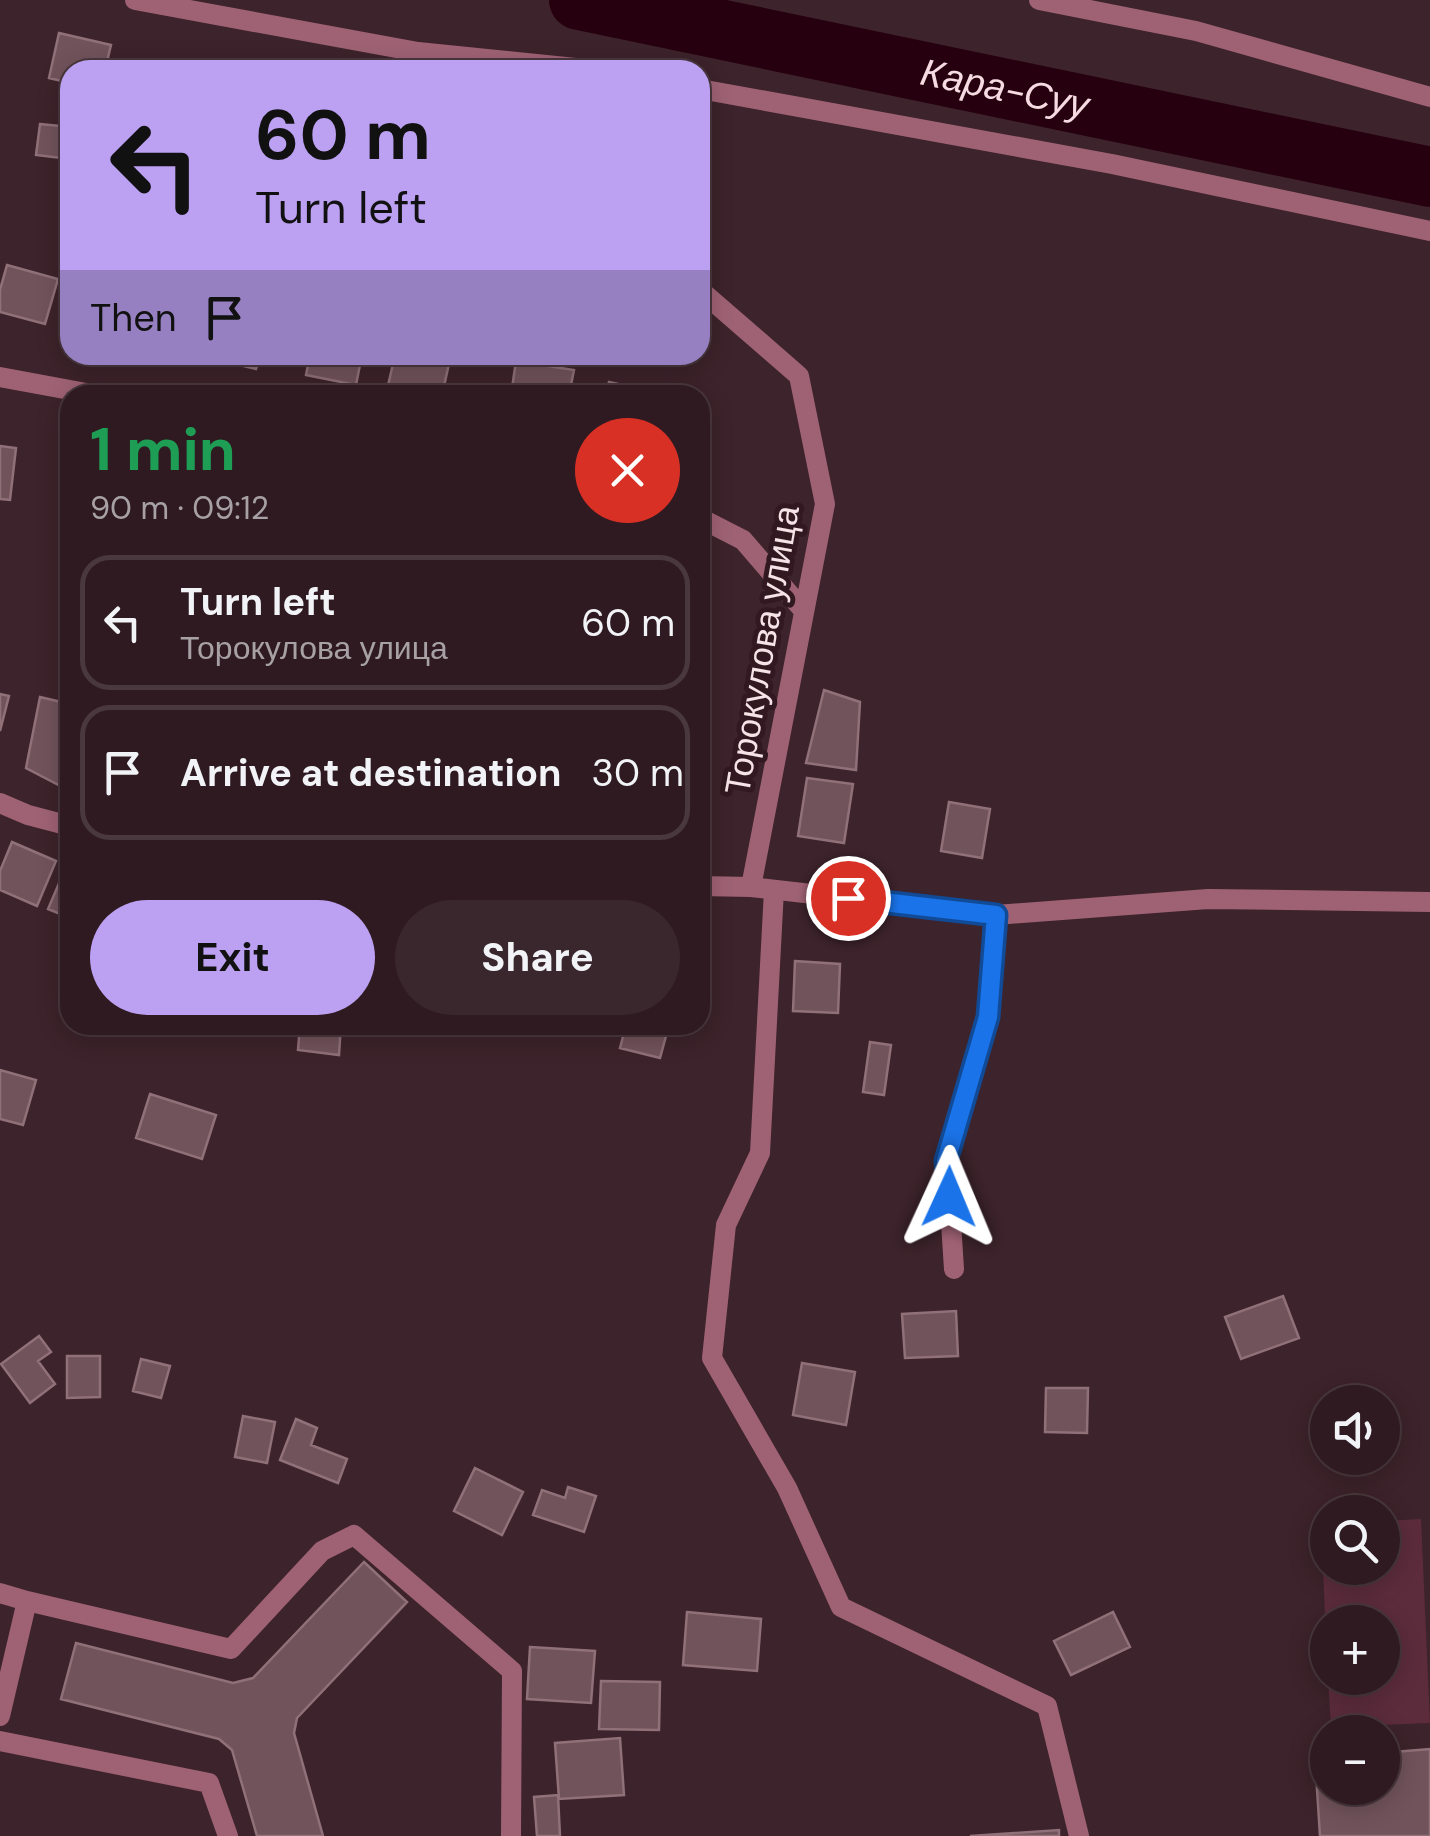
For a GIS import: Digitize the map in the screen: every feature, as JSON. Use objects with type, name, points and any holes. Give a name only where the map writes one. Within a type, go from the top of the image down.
[{"type":"street","points":[[135,0],[418,52],[496,60]]},
{"type":"street","points":[[1038,0],[1196,31],[1430,97]]},
{"type":"street","points":[[418,52],[428,60]]},
{"type":"street","points":[[710,91],[1112,164],[1430,231]]},
{"type":"street","name":"Торокулова улица","points":[[710,299],[798,376],[825,504],[750,887]]},
{"type":"street","points":[[0,376],[60,388]]},
{"type":"street","points":[[710,523],[742,540],[804,612]]},
{"type":"street","points":[[0,803],[60,823]]},
{"type":"street","points":[[710,886],[750,887],[996,915],[1208,899],[1430,902]]},
{"type":"street","points":[[774,890],[760,1153],[726,1225],[712,1358],[787,1488],[841,1606],[1047,1706],[1079,1836]]},
{"type":"street","points":[[954,1269],[946,1161],[988,1017],[996,915]]},
{"type":"street","points":[[0,1593],[231,1648],[322,1551],[354,1535],[512,1671],[511,1836]]},
{"type":"street","points":[[0,1716],[28,1601]]},
{"type":"street","points":[[0,1740],[210,1783],[228,1836]]},
{"type":"shaded area","points":[[1421,1519],[1430,1723],[1400,1724],[1400,1715],[1330,1715],[1329,1695],[1400,1695],[1400,1605],[1325,1605],[1324,1585],[1400,1585],[1400,1520]]},
{"type":"building","points":[[59,33],[111,45],[107,60],[60,60],[60,81],[49,78]]},
{"type":"building","points":[[40,124],[60,126],[60,158],[36,155]]},
{"type":"building","points":[[7,265],[58,279],[45,324],[0,312],[0,290]]},
{"type":"building","points":[[308,365],[360,365],[356,385],[306,375]]},
{"type":"building","points":[[393,365],[449,365],[444,385],[388,385]]},
{"type":"building","points":[[515,365],[574,370],[571,385],[512,385]]},
{"type":"building","points":[[0,446],[16,448],[10,500],[0,499]]},
{"type":"building","points":[[824,690],[860,702],[856,770],[806,763]]},
{"type":"building","points":[[0,694],[9,696],[0,731]]},
{"type":"building","points":[[40,697],[60,702],[60,786],[26,768]]},
{"type":"building","points":[[807,778],[853,784],[844,843],[798,836]]},
{"type":"building","points":[[949,802],[990,809],[982,858],[941,851]]},
{"type":"building","points":[[12,842],[56,861],[37,906],[0,890],[0,871]]},
{"type":"building","points":[[60,881],[60,914],[48,909]]},
{"type":"building","points":[[795,961],[840,964],[838,1013],[793,1011]]},
{"type":"building","points":[[299,1035],[340,1035],[339,1055],[298,1050]]},
{"type":"building","points":[[623,1035],[666,1035],[660,1058],[620,1048]]},
{"type":"building","points":[[870,1042],[891,1045],[884,1095],[863,1092]]},
{"type":"building","points":[[0,1070],[36,1080],[23,1125],[0,1119]]},
{"type":"building","points":[[150,1094],[216,1115],[202,1159],[136,1138]]},
{"type":"building","points":[[1283,1296],[1299,1338],[1241,1359],[1225,1317]]},
{"type":"building","points":[[956,1311],[958,1356],[905,1358],[902,1314]]},
{"type":"building","points":[[39,1336],[51,1352],[38,1361],[55,1384],[30,1403],[1,1364]]},
{"type":"building","points":[[67,1356],[100,1356],[100,1397],[67,1398]]},
{"type":"building","points":[[141,1359],[170,1366],[161,1398],[133,1391]]},
{"type":"building","points":[[802,1363],[855,1372],[846,1425],[793,1415]]},
{"type":"building","points":[[1046,1388],[1088,1388],[1087,1433],[1045,1432]]},
{"type":"building","points":[[243,1416],[275,1422],[267,1463],[235,1457]]},
{"type":"building","points":[[296,1419],[317,1428],[311,1445],[347,1459],[338,1483],[280,1460]]},
{"type":"building","points":[[475,1468],[523,1492],[502,1535],[454,1511]]},
{"type":"building","points":[[568,1487],[596,1496],[584,1532],[533,1515],[542,1490],[565,1498]]},
{"type":"building","points":[[364,1562],[407,1602],[297,1718],[294,1733],[323,1836],[257,1836],[232,1750],[219,1739],[61,1699],[76,1643],[233,1683],[253,1678]]},
{"type":"building","points":[[687,1612],[761,1619],[757,1671],[683,1665]]},
{"type":"building","points":[[1113,1612],[1130,1647],[1071,1675],[1054,1641]]},
{"type":"building","points":[[530,1647],[595,1651],[591,1703],[527,1699]]},
{"type":"building","points":[[601,1681],[660,1682],[659,1730],[599,1729]]},
{"type":"building","points":[[620,1738],[624,1795],[559,1799],[555,1743]]},
{"type":"building","points":[[1430,1749],[1430,1836],[1320,1836],[1318,1805],[1400,1805],[1400,1752]]},
{"type":"building","points":[[558,1795],[560,1836],[537,1836],[534,1797]]},
{"type":"building","points":[[1059,1830],[1059,1836],[970,1836]]},
{"type":"waterway","name":"Кара-Суу","points":[[579,0],[1430,177]]},
{"type":"route","points":[[848,898],[996,915],[988,1017],[946,1161],[949,1197]]}]
